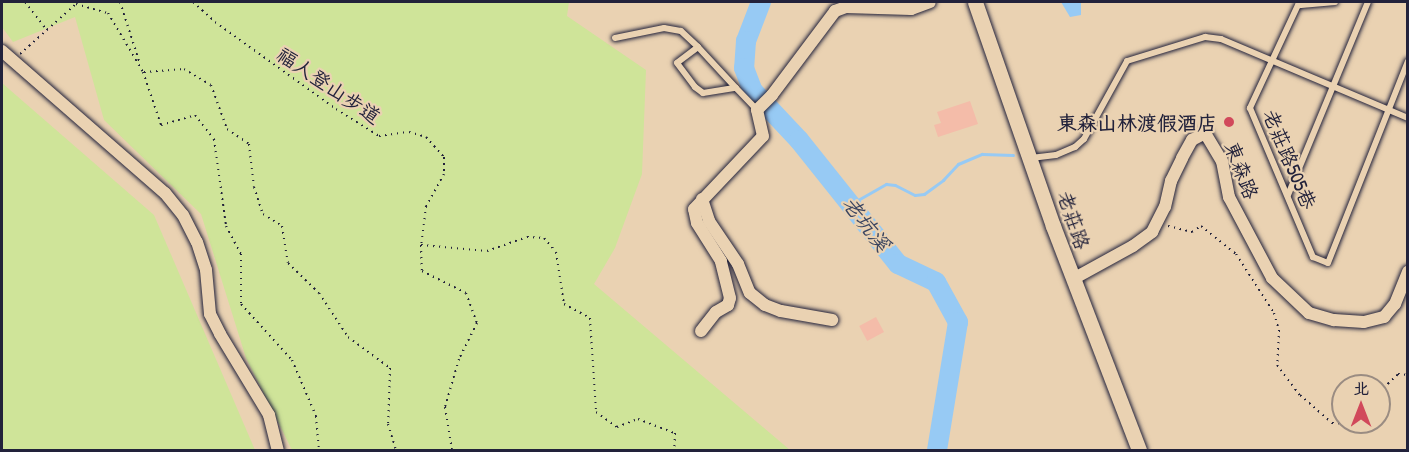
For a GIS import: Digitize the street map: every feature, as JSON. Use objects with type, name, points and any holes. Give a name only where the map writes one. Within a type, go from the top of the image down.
[{"type":"street","points":[[701,331],[716,312],[728,305],[730,298],[721,261],[694,214],[694,208],[763,136],[756,110],[772,95],[835,11],[846,7],[911,9],[930,2]]},
{"type":"street","name":"老莊路","points":[[975,2],[1073,279],[1139,450]]},
{"type":"street","points":[[2,51],[165,193],[183,215],[197,242],[206,270],[210,314],[269,415],[278,450]]},
{"type":"street","name":"東森路","points":[[1073,279],[1133,246],[1152,232],[1182,158],[1192,140],[1205,133],[1222,161],[1229,197],[1272,278],[1309,313],[1334,320],[1364,322],[1384,317],[1395,304],[1407,272]]},
{"type":"street","points":[[702,199],[709,221],[738,264],[750,293],[765,305],[781,311],[832,321]]},
{"type":"lane","name":"老莊路505巷","points":[[1335,2],[1298,5],[1250,108],[1312,257],[1328,263],[1387,111]]},
{"type":"lane","points":[[1288,195],[1368,2]]},
{"type":"lane","points":[[615,38],[664,28],[681,31],[756,110]]},
{"type":"lane","points":[[1031,158],[1056,155],[1075,147],[1084,139],[1126,61],[1205,37],[1221,39],[1274,60],[1407,118]]},
{"type":"lane","points":[[698,47],[677,63],[696,87],[703,93],[736,88]]},
{"type":"lane","points":[[1387,111],[1407,61]]},
{"type":"path","points":[[25,2],[47,30]]},
{"type":"path","points":[[120,2],[160,125],[195,116],[214,140],[226,226],[241,254],[241,304],[292,360],[316,416],[319,450]]},
{"type":"path","name":"福人登山步道","points":[[193,2],[215,22],[336,109],[379,136],[409,132],[426,137],[444,157],[444,174],[426,206],[421,245],[422,271],[466,293],[477,323],[459,359],[444,407],[452,450]]},
{"type":"path","points":[[12,61],[76,4],[108,13],[143,72]]},
{"type":"path","points":[[143,72],[184,69],[212,85],[227,129],[249,144],[254,187],[263,214],[282,226],[288,263],[319,293],[348,337],[390,368],[388,424],[396,450]]},
{"type":"path","points":[[1157,222],[1178,231],[1192,232],[1201,226],[1236,254],[1274,313],[1279,330],[1277,365],[1300,395],[1331,422]]},
{"type":"path","points":[[421,245],[487,250],[527,237],[544,238],[556,252],[564,304],[590,318],[597,412],[616,427],[638,419],[675,433],[674,450]]},
{"type":"path","points":[[1391,381],[1398,374],[1407,375]]},
{"type":"green space","points":[[2,2],[569,2],[567,16],[646,70],[642,174],[615,248],[594,284],[790,450],[292,450],[246,358],[201,214],[104,120],[75,17],[13,42],[2,27]]},
{"type":"green space","points":[[2,83],[154,215],[255,450],[2,450]]},
{"type":"water","points":[[1061,2],[1081,2],[1081,15],[1070,17]]},
{"type":"building","points":[[970,101],[978,124],[938,137],[934,125],[941,123],[937,112]]},
{"type":"building","points":[[876,317],[884,332],[867,341],[859,326]]},
{"type":"waterway","name":"老坑溪","points":[[761,2],[746,41],[744,68],[753,91],[799,140],[898,264],[936,282],[958,322],[937,450]]},
{"type":"waterway","points":[[849,205],[886,184],[895,185],[915,195],[924,194],[943,180],[958,164],[982,154],[1013,155]]},
{"type":"place","name":"東森山林渡假酒店","points":[[1229,122]]}]
